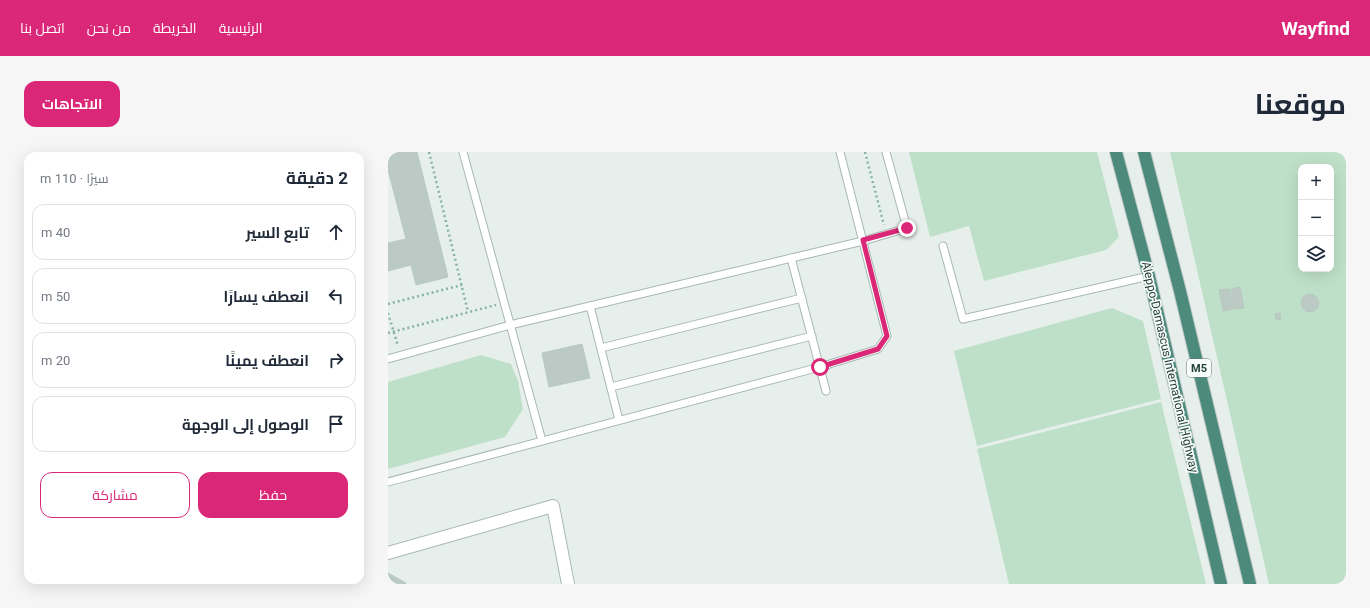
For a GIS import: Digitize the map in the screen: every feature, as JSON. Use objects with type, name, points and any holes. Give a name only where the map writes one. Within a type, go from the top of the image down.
[{"type":"highway","name":"Aleppo-Damascus International Highway","points":[[1116,152],[1149,276],[1221,584]]},
{"type":"highway","name":"M5","points":[[1144,152],[1180,291],[1250,584]]},
{"type":"street","points":[[388,553],[553,506],[568,584]]},
{"type":"lane","points":[[463,152],[542,441]]},
{"type":"lane","points":[[388,482],[820,367],[878,349],[887,336],[840,152]]},
{"type":"lane","points":[[388,359],[510,325],[791,258],[907,228],[886,152]]},
{"type":"lane","points":[[943,246],[963,318],[1149,276]]},
{"type":"lane","points":[[791,258],[826,391]]},
{"type":"lane","points":[[601,348],[802,298]]},
{"type":"lane","points":[[590,306],[619,420]]},
{"type":"lane","points":[[611,387],[812,336]]},
{"type":"path","points":[[429,152],[468,312]]},
{"type":"path","points":[[865,152],[887,234]]},
{"type":"path","points":[[388,304],[462,285]]},
{"type":"path","points":[[388,333],[504,303]]},
{"type":"path","points":[[388,313],[400,356]]},
{"type":"green space","points":[[909,152],[1097,152],[1119,237],[1106,250],[984,281],[969,226],[930,237]]},
{"type":"green space","points":[[1170,152],[1346,152],[1346,584],[1269,584]]},
{"type":"green space","points":[[1112,308],[1143,321],[1161,399],[977,446],[954,351]]},
{"type":"green space","points":[[481,355],[511,364],[518,381],[523,409],[505,437],[388,469],[388,382]]},
{"type":"green space","points":[[1161,402],[1206,584],[1009,584],[977,449]]},
{"type":"building","points":[[388,152],[417,152],[448,277],[416,285],[411,265],[388,271],[388,243],[406,239],[388,170]]},
{"type":"building","points":[[1240,287],[1244,308],[1234,309],[1231,289]]},
{"type":"building","points":[[1229,289],[1233,309],[1223,311],[1219,290]]},
{"type":"building","points":[[1310,294],[1316,297],[1319,303],[1316,309],[1310,312],[1304,309],[1301,303],[1304,297]]},
{"type":"building","points":[[1280,313],[1281,319],[1276,320],[1275,314]]},
{"type":"building","points":[[582,344],[590,378],[549,387],[542,353]]},
{"type":"building","points":[[388,573],[406,583],[388,584]]},
{"type":"route","points":[[820,367],[878,349],[887,336],[863,240],[907,228]]}]
